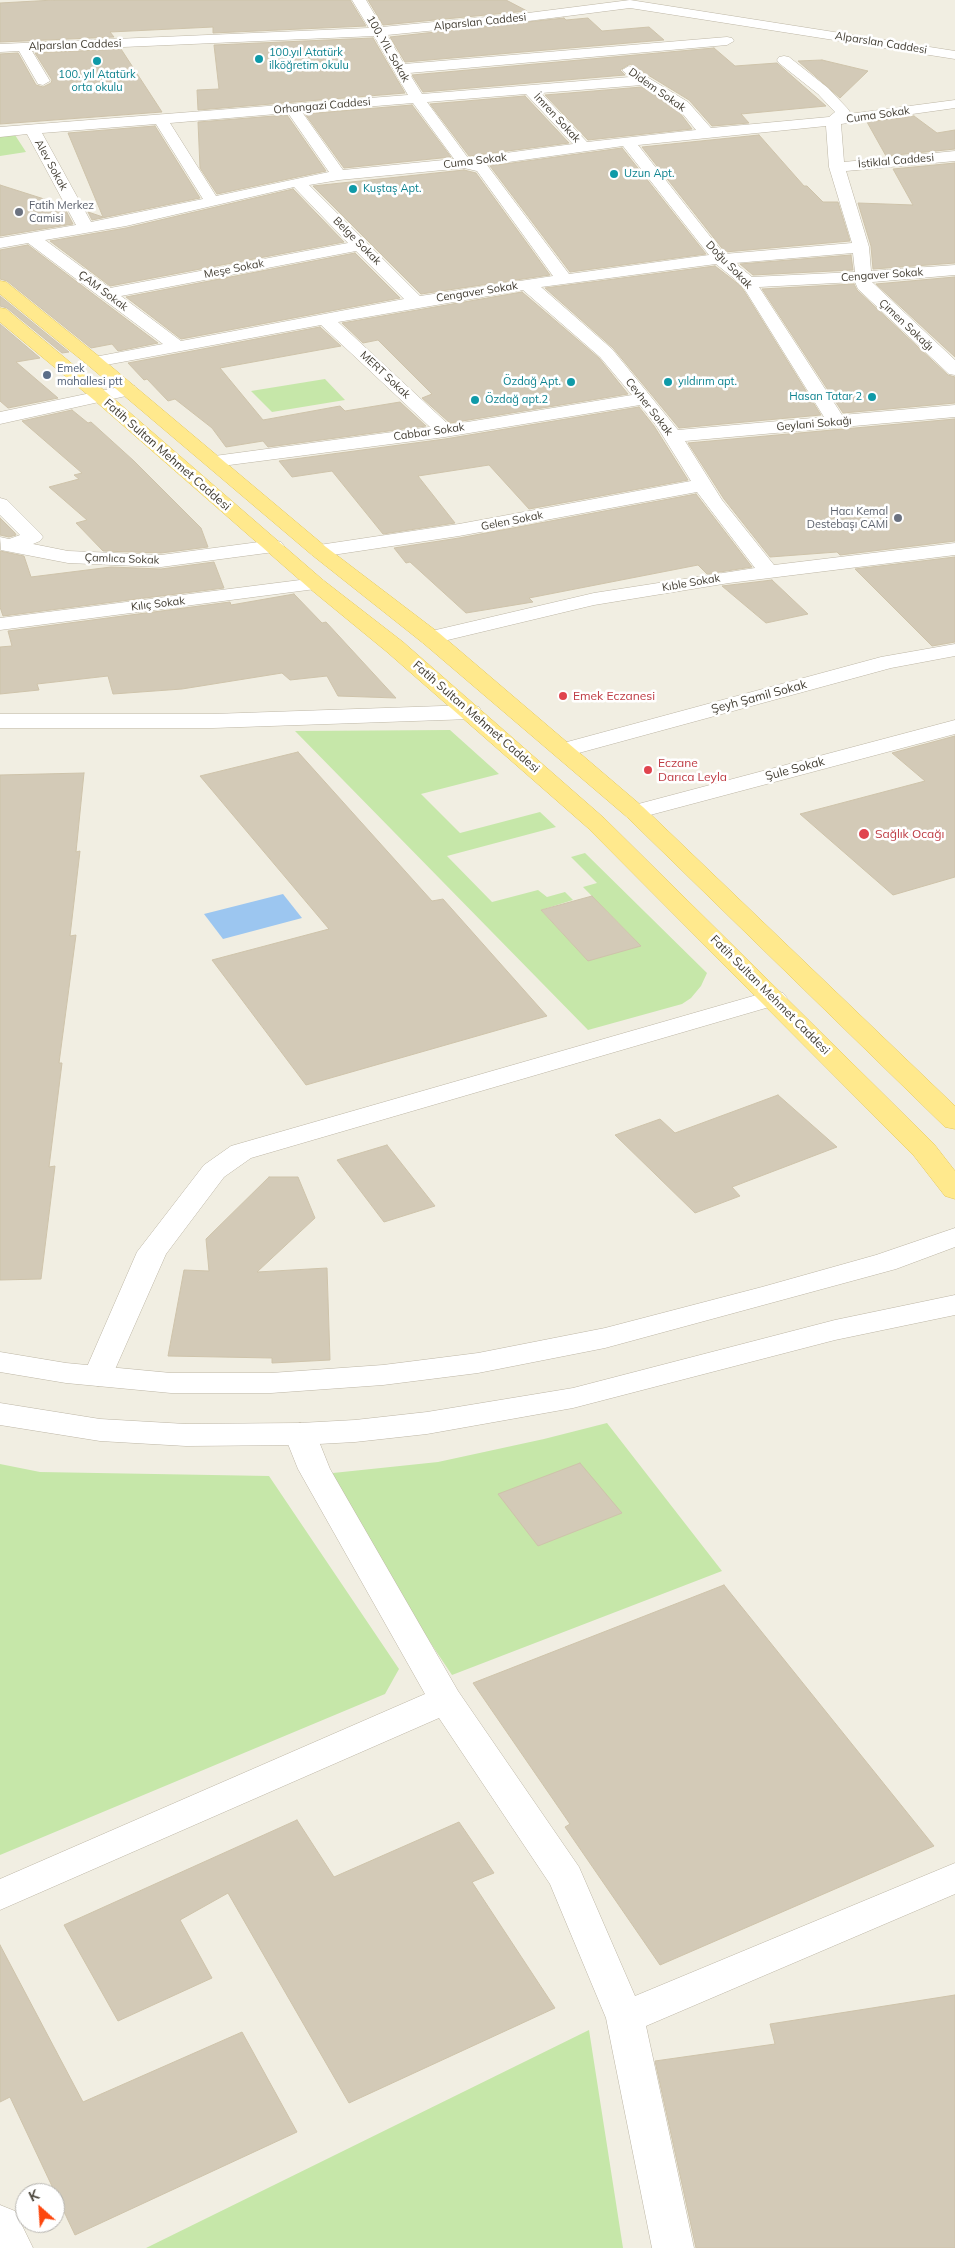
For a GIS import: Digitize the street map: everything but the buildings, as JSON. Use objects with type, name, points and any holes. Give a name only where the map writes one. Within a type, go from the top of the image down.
[{"type":"main road","name":"Fatih Sultan Mehmet Caddesi","points":[[0,286],[130,390],[319,550],[431,638],[564,750],[634,812]]},
{"type":"main road","name":"Fatih Sultan Mehmet Caddesi","points":[[0,314],[100,396],[316,584],[395,647],[596,823],[774,998],[924,1150],[955,1190]]},
{"type":"main road","points":[[634,812],[955,1121]]},
{"type":"street","name":"100. YIL Sokak","points":[[359,0],[417,98],[464,163]]},
{"type":"street","name":"Alparslan Caddesi","points":[[0,48],[377,32],[528,17],[630,4],[955,55]]},
{"type":"street","points":[[400,69],[726,41]]},
{"type":"street","points":[[24,47],[43,81]]},
{"type":"street","name":"Didem Sokak","points":[[602,52],[683,105],[707,133]]},
{"type":"street","points":[[784,60],[823,91],[843,112],[834,121],[837,167],[861,247],[865,277]]},
{"type":"street","name":"Orhangazi Caddesi","points":[[0,132],[645,80]]},
{"type":"street","name":"İmren Sokak","points":[[529,89],[584,147]]},
{"type":"street","name":"Cuma Sokak","points":[[0,243],[84,226],[126,221],[297,182],[338,175],[464,163],[627,141],[834,121],[955,104]]},
{"type":"street","points":[[292,108],[338,175]]},
{"type":"street","points":[[160,119],[212,201]]},
{"type":"street","name":"Alev Sokak","points":[[32,130],[84,226]]},
{"type":"street","name":"Doğu Sokak","points":[[627,141],[720,258],[748,282],[836,422]]},
{"type":"street","name":"İstiklal Caddesi","points":[[837,167],[955,156]]},
{"type":"street","points":[[464,163],[482,168],[564,279]]},
{"type":"street","name":"Belge Sokak","points":[[297,182],[416,302]]},
{"type":"street","name":"ÇAM Sokak","points":[[30,237],[176,345]]},
{"type":"street","name":"Meşe Sokak","points":[[106,294],[361,245]]},
{"type":"street","name":"Cengaver Sokak","points":[[95,362],[176,345],[527,284],[720,258],[861,247]]},
{"type":"street","name":"Cengaver Sokak","points":[[748,282],[865,277],[955,270]]},
{"type":"street","name":"Çimen Sokağı","points":[[865,277],[864,285],[955,370]]},
{"type":"street","name":"Cevher Sokak","points":[[527,284],[606,354],[644,398],[672,436],[714,503],[769,572]]},
{"type":"street","name":"MERT Sokak","points":[[325,319],[445,431]]},
{"type":"street","points":[[0,418],[130,390]]},
{"type":"street","name":"Cabbar Sokak","points":[[214,461],[445,431],[644,398]]},
{"type":"street","name":"Geylani Sokağı","points":[[672,436],[955,411]]},
{"type":"street","name":"Gelen Sokak","points":[[319,550],[459,530],[703,485]]},
{"type":"street","points":[[0,504],[33,537],[4,545]]},
{"type":"street","name":"Çamlıca Sokak","points":[[4,545],[68,557],[161,561],[274,546]]},
{"type":"street","name":"Kıble Sokak","points":[[431,638],[594,600],[729,577],[955,549]]},
{"type":"street","name":"Kılıç Sokak","points":[[0,624],[316,584]]},
{"type":"street","name":"Şeyh Şamil Sokak","points":[[564,750],[889,662],[955,650]]},
{"type":"street","points":[[0,722],[213,721],[471,712]]},
{"type":"street","name":"Şule Sokak","points":[[634,812],[955,727]]},
{"type":"street","points":[[98,1376],[152,1252],[214,1172],[241,1152],[774,998]]},
{"type":"street","points":[[922,1248],[950,1229],[955,1222]]},
{"type":"street","points":[[0,1362],[98,1376],[171,1383],[271,1383],[383,1375],[478,1364],[605,1338],[701,1313],[847,1274],[955,1238]]},
{"type":"street","points":[[0,1414],[110,1431],[186,1435],[300,1434],[355,1431],[427,1423],[573,1398],[892,1316],[955,1306]]},
{"type":"street","points":[[300,1434],[314,1469],[446,1700],[566,1878],[625,2018],[673,2248]]},
{"type":"street","points":[[0,1895],[446,1700]]},
{"type":"street","points":[[625,2018],[955,1878]]},
{"type":"street","points":[[0,2224],[12,2248]]},
{"type":"green space","points":[[15,135],[26,152],[0,156],[0,136]]},
{"type":"green space","points":[[325,379],[345,400],[272,412],[251,391]]},
{"type":"green space","points":[[450,730],[499,774],[421,794],[460,833],[540,812],[556,827],[447,856],[492,902],[538,890],[547,897],[565,892],[573,900],[541,910],[588,960],[640,945],[583,887],[597,883],[571,857],[585,853],[707,973],[701,986],[691,998],[682,1004],[588,1030],[295,731]]},
{"type":"green space","points":[[607,1423],[722,1571],[452,1675],[334,1499],[333,1473],[438,1462]]},
{"type":"green space","points":[[0,1464],[40,1472],[269,1476],[399,1669],[385,1694],[0,1855]]},
{"type":"green space","points":[[589,2030],[623,2248],[146,2248]]},
{"type":"water","points":[[283,894],[302,918],[223,939],[204,914]]},
{"type":"place","name":"100.yıl Atatürk ilköğretim okulu","points":[[259,59]]},
{"type":"place","name":"100. yıl Atatürk orta okulu","points":[[97,61]]},
{"type":"place","name":"Uzun Apt.","points":[[614,174]]},
{"type":"place","name":"Kuştaş Apt.","points":[[353,189]]},
{"type":"place","name":"Fatih Merkez Camisi","points":[[19,212]]},
{"type":"place","name":"Emek mahallesi ptt","points":[[47,375]]},
{"type":"place","name":"Özdağ Apt.","points":[[571,382]]},
{"type":"place","name":"yıldırım apt.","points":[[668,382]]},
{"type":"place","name":"Hasan Tatar 2","points":[[872,397]]},
{"type":"place","name":"Özdağ apt.2","points":[[475,400]]},
{"type":"place","name":"Hacı Kemal Destebaşı CAMİ","points":[[898,518]]},
{"type":"place","name":"Emek Eczanesi","points":[[563,696]]},
{"type":"place","name":"Eczane Darıca Leyla","points":[[648,770]]},
{"type":"place","name":"Sağlık Ocağı","points":[[864,834]]}]
